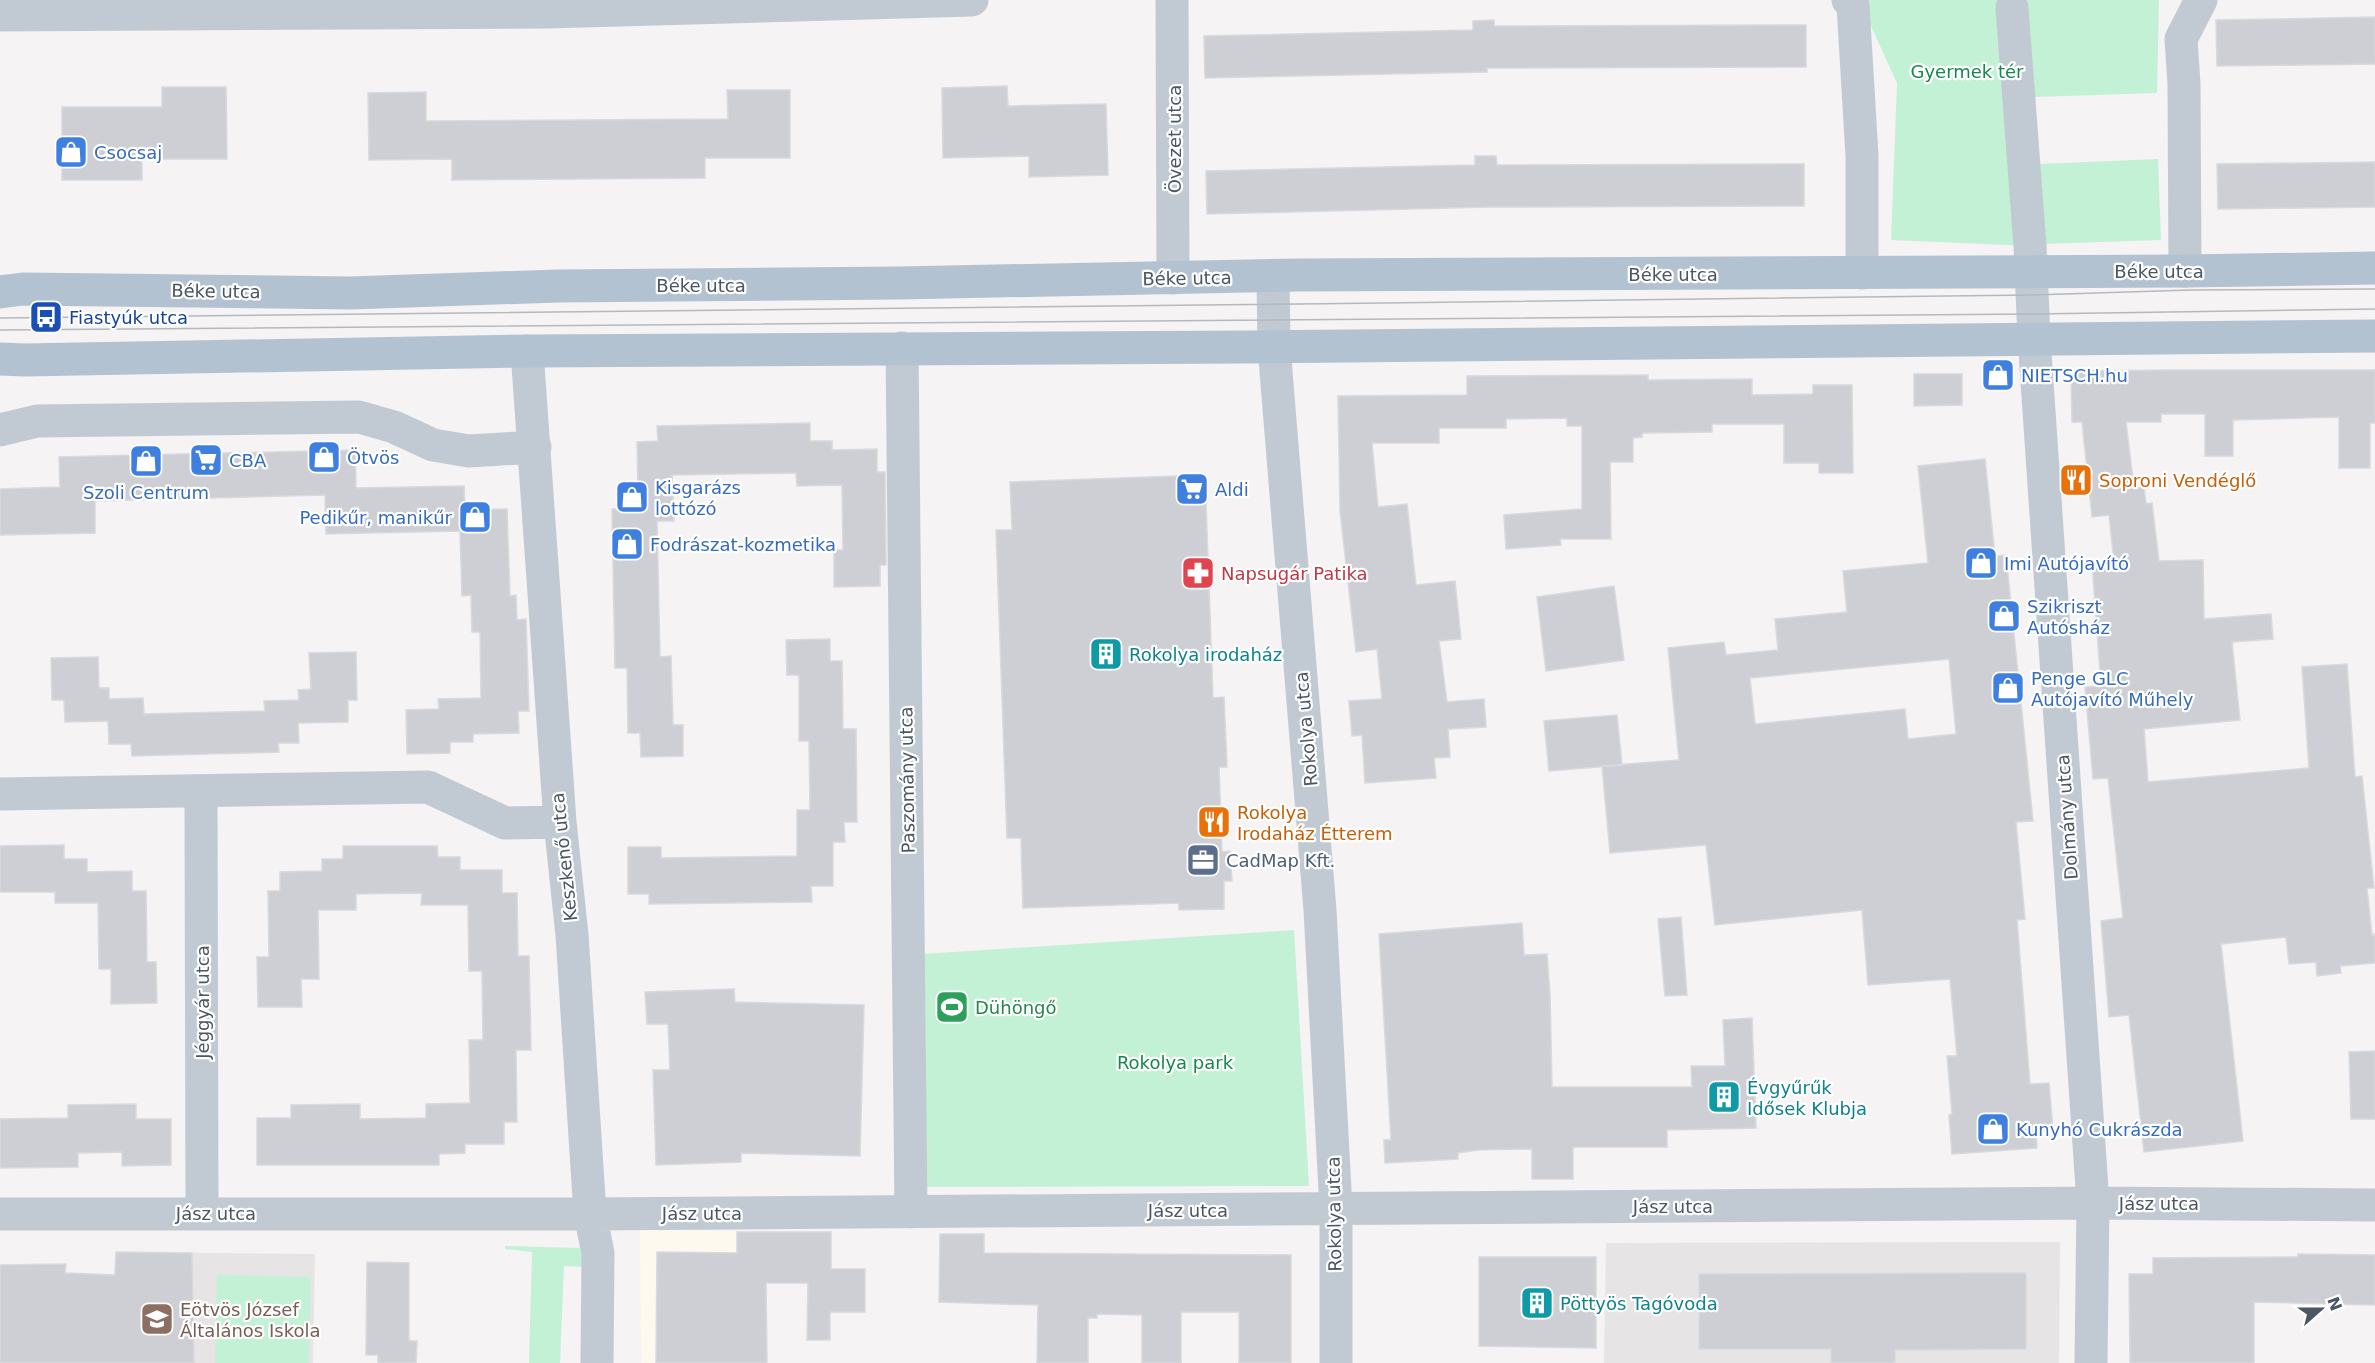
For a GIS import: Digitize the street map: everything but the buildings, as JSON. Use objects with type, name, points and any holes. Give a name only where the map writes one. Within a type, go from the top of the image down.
[{"type":"main road","name":"Béke utca","points":[[0,292],[23,289],[350,293],[558,286],[1273,276],[2375,268]]},
{"type":"main road","points":[[0,359],[527,351],[2375,336]]},
{"type":"street","points":[[0,15],[558,12],[972,0]]},
{"type":"street","name":"Övezet utca","points":[[1173,0],[1173,278]]},
{"type":"street","points":[[1848,0],[1853,5],[1862,156],[1862,273]]},
{"type":"street","points":[[2185,271],[2184,84],[2181,39],[2201,0]]},
{"type":"street","name":"Dolmány utca","points":[[2010,2],[2031,272],[2093,1203],[2091,1363]]},
{"type":"street","name":"Rokolya utca","points":[[1273,276],[1274,346],[1320,910],[1336,1209],[1336,1363]]},
{"type":"street","name":"Paszomány utca","points":[[903,348],[911,1212]]},
{"type":"street","name":"Keszkenő utca","points":[[527,351],[560,822],[572,935],[590,1214],[598,1253],[597,1363]]},
{"type":"street","points":[[0,429],[37,421],[359,417],[394,427],[433,445],[469,451],[535,447]]},
{"type":"street","points":[[0,794],[428,787],[506,823],[560,822]]},
{"type":"street","name":"Jéggyár utca","points":[[201,791],[202,1213]]},
{"type":"street","name":"Jász utca","points":[[0,1214],[590,1214],[2093,1203],[2375,1205]]},
{"type":"shaded area","points":[[640,1230],[737,1231],[732,1363],[641,1363]]},
{"type":"shaded area","points":[[2060,1242],[2059,1363],[1604,1363],[1606,1243]]},
{"type":"shaded area","name":"Eötvös József Általános Iskola","points":[[116,1252],[315,1254],[313,1363],[0,1363],[0,1265],[65,1273],[114,1275]]},
{"type":"green space","name":"Gyermek tér","points":[[1859,0],[2159,0],[2157,93],[2033,97],[2030,246],[1891,240],[1897,83]]},
{"type":"green space","points":[[2158,159],[2161,240],[2043,244],[2040,164]]},
{"type":"green space","name":"Rokolya park","points":[[1294,930],[1309,1186],[924,1187],[923,954]]},
{"type":"green space","points":[[505,1246],[580,1248],[584,1267],[564,1266],[560,1363],[529,1363],[532,1252],[505,1249]]},
{"type":"green space","points":[[217,1275],[311,1277],[309,1363],[215,1363]]},
{"type":"tram line","points":[[0,318],[1300,304],[2375,289]]},
{"type":"tram line","points":[[0,330],[2033,314],[2375,309]]},
{"type":"place","name":"Csocsaj","points":[[71,152]]},
{"type":"place","name":"Fiastyúk utca","points":[[46,317]]},
{"type":"place","name":"NIETSCH.hu","points":[[1998,375]]},
{"type":"place","name":"Ötvös","points":[[324,457]]},
{"type":"place","name":"CBA","points":[[206,460]]},
{"type":"place","name":"Szoli Centrum","points":[[146,461]]},
{"type":"place","name":"Soproni Vendéglő","points":[[2076,480]]},
{"type":"place","name":"Aldi","points":[[1192,489]]},
{"type":"place","name":"Kisgarázs lottózó","points":[[632,497]]},
{"type":"place","name":"Pedikűr, manikűr","points":[[475,517]]},
{"type":"place","name":"Fodrászat-kozmetika","points":[[627,544]]},
{"type":"place","name":"Imi Autójavító","points":[[1981,563]]},
{"type":"place","name":"Napsugár Patika","points":[[1198,573]]},
{"type":"place","name":"Szikriszt Autósház","points":[[2004,616]]},
{"type":"place","name":"Rokolya irodaház","points":[[1106,654]]},
{"type":"place","name":"Penge GLC Autójavító Műhely","points":[[2008,688]]},
{"type":"place","name":"Rokolya Irodaház Étterem","points":[[1214,822]]},
{"type":"place","name":"CadMap Kft.","points":[[1203,860]]},
{"type":"place","name":"Dühöngő","points":[[952,1007]]},
{"type":"place","name":"Évgyűrűk Idősek Klubja","points":[[1724,1097]]},
{"type":"place","name":"Kunyhó Cukrászda","points":[[1993,1129]]},
{"type":"place","name":"Pöttyös Tagóvoda","points":[[1537,1303]]},
{"type":"place","name":"Eötvös József Általános Iskola","points":[[157,1319]]}]
